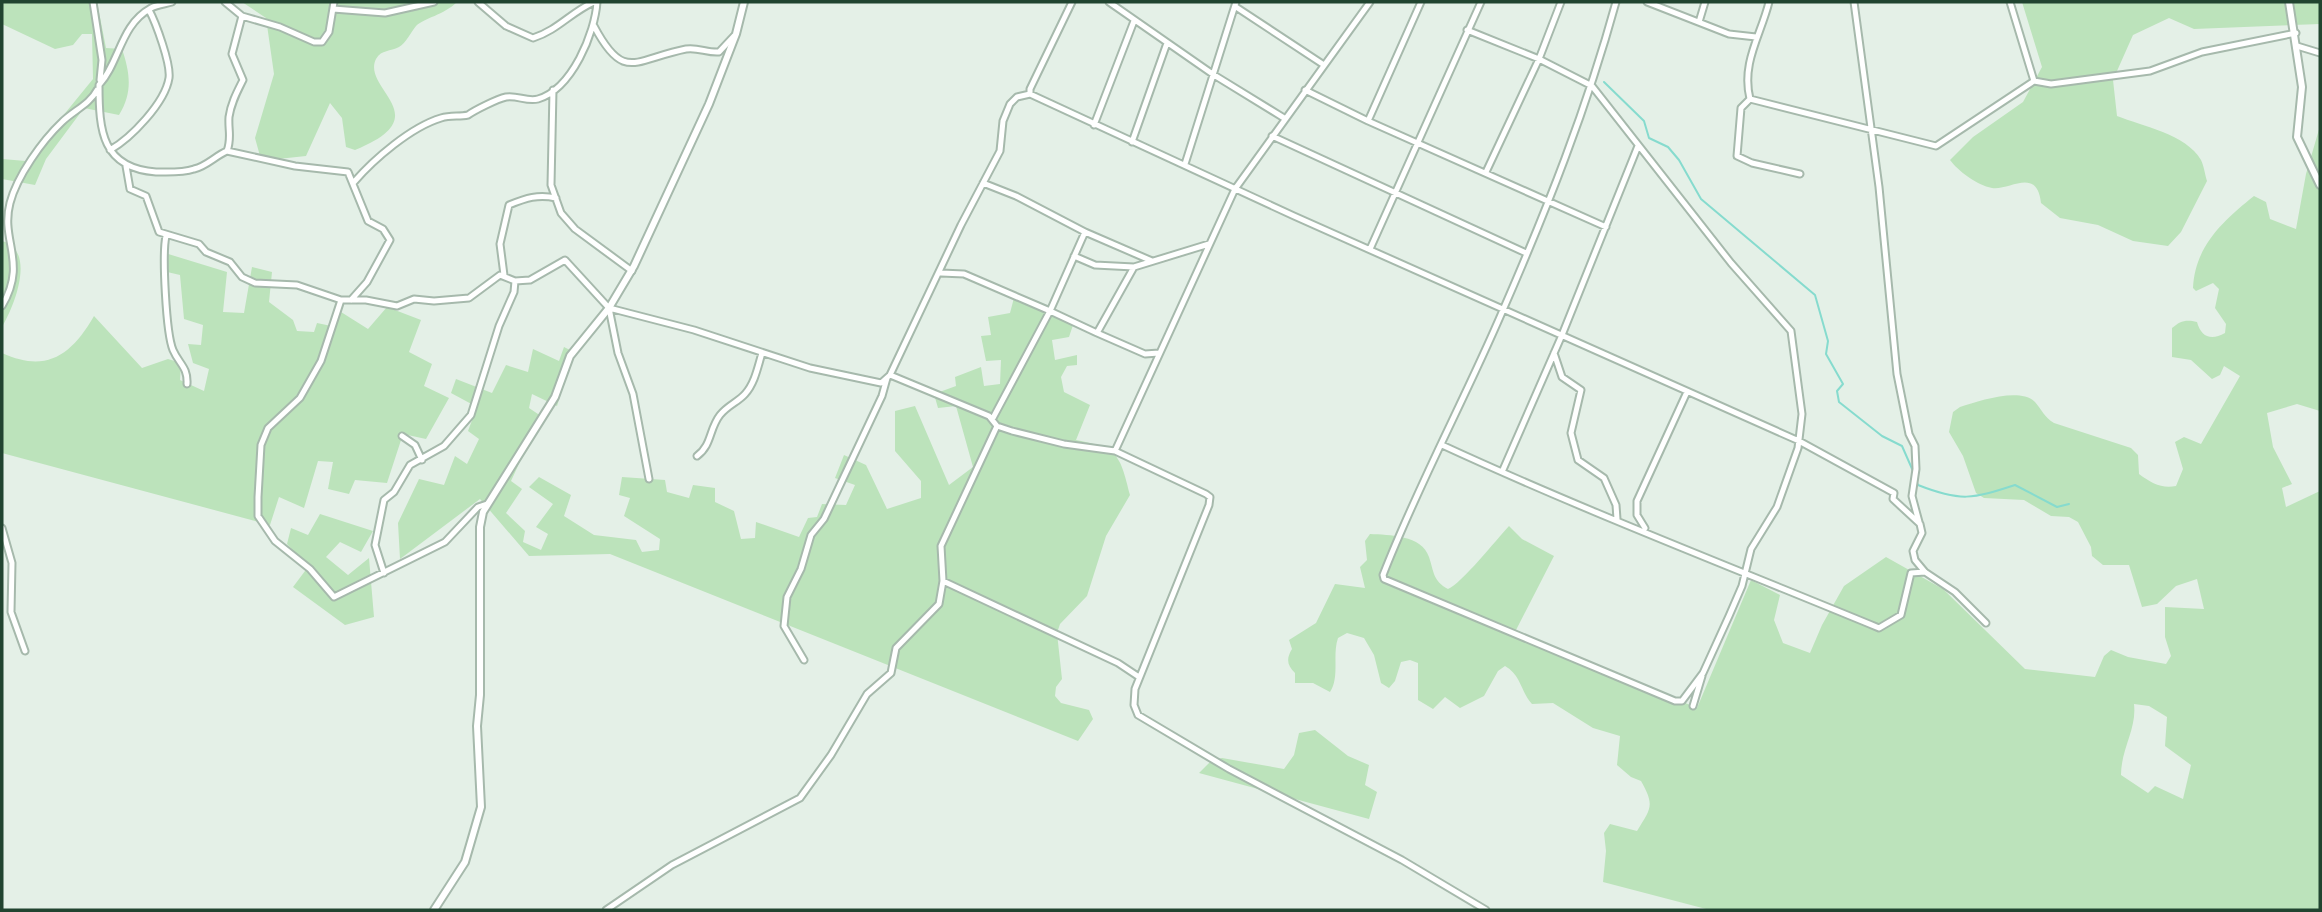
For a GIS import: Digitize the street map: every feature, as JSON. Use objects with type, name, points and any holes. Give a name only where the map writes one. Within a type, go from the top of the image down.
[{"type":"street","points":[[93,2],[102,61],[99,85],[100,127],[110,150],[126,166],[135,170],[198,169],[227,151],[232,136],[229,124],[232,102],[243,80],[232,54],[242,16]]},
{"type":"street","points":[[2,306],[15,275],[7,216],[10,201],[21,178],[61,123],[95,94],[109,74],[132,23],[149,10],[172,2]]},
{"type":"street","points":[[225,2],[242,16],[322,42],[329,32],[333,5],[385,13],[434,2]]},
{"type":"street","points":[[354,182],[380,155],[426,124],[452,115],[468,116],[477,108],[506,97],[537,99],[553,90],[573,68],[594,26],[595,2],[573,12],[565,24],[533,38],[506,26],[478,2]]},
{"type":"street","points":[[434,910],[465,862],[481,807],[477,726],[480,695],[479,562],[480,527],[487,504],[555,397],[570,356],[609,307],[632,271],[709,104],[736,34],[744,2]]},
{"type":"street","points":[[1030,94],[1072,2]]},
{"type":"street","points":[[1109,2],[1214,75],[1284,118]]},
{"type":"street","points":[[1115,451],[1235,189],[1370,2]]},
{"type":"street","points":[[1368,121],[1422,2]]},
{"type":"street","points":[[1370,249],[1480,4],[1469,2]]},
{"type":"street","points":[[1486,172],[1539,59],[1561,2]]},
{"type":"street","points":[[1616,2],[1568,156],[1504,309],[1384,572],[1384,579],[1675,701],[1682,701],[1703,673]]},
{"type":"street","points":[[1647,2],[1729,34],[1756,37]]},
{"type":"street","points":[[1699,22],[1705,2]]},
{"type":"street","points":[[1750,99],[1747,77],[1756,37],[1763,27],[1769,2]]},
{"type":"street","points":[[1854,2],[1871,130],[1897,374],[1909,435],[1915,446],[1913,508],[1922,533],[1913,551],[1915,561],[1925,572],[1955,592],[1986,623]]},
{"type":"street","points":[[2010,2],[2034,81]]},
{"type":"street","points":[[2289,2],[2296,33],[2302,87],[2297,137],[2320,185]]},
{"type":"street","points":[[1185,164],[1236,4],[1324,65]]},
{"type":"street","points":[[110,150],[132,137],[167,85],[170,74],[156,22],[149,10]]},
{"type":"street","points":[[1094,125],[1134,21]]},
{"type":"street","points":[[594,26],[607,52],[615,59],[628,63],[688,49],[719,52],[736,34]]},
{"type":"street","points":[[1467,30],[1539,59],[1592,86],[1638,146],[1791,331],[1802,414],[1799,441],[1777,507],[1751,549],[1746,571],[1703,673],[1693,706]]},
{"type":"street","points":[[1750,99],[1936,146],[2034,81],[2051,84],[2150,71],[2202,52],[2296,33]]},
{"type":"street","points":[[1132,142],[1167,43]]},
{"type":"street","points":[[2297,46],[2320,53]]},
{"type":"street","points":[[553,90],[551,185],[561,213],[575,229],[632,271]]},
{"type":"street","points":[[1305,90],[1418,144],[1606,227]]},
{"type":"street","points":[[804,660],[784,626],[787,597],[802,569],[811,535],[824,519],[889,376],[1000,151],[1003,121],[1010,104],[1017,97],[1030,94],[1235,189],[1799,441],[1881,484],[1894,493],[1893,499],[1907,515],[1920,524]]},
{"type":"street","points":[[1750,99],[1741,108],[1737,156],[1752,163],[1800,174]]},
{"type":"street","points":[[1272,136],[1526,253]]},
{"type":"street","points":[[1502,472],[1562,335],[1638,146]]},
{"type":"street","points":[[227,151],[295,166],[348,172],[368,221],[383,229],[390,240],[367,282],[350,301]]},
{"type":"street","points":[[126,166],[130,189],[146,197],[159,232],[166,236],[186,237],[199,244],[206,252],[230,262],[242,277],[255,283],[296,285],[341,300],[397,306],[414,299],[433,301],[469,298],[492,279],[504,275],[515,281],[537,278],[565,260],[609,307],[691,329],[762,353],[871,382],[881,383],[889,376]]},
{"type":"street","points":[[983,183],[1016,196],[1084,232],[1152,261]]},
{"type":"street","points":[[504,275],[500,244],[509,205],[529,197],[544,195],[555,198]]},
{"type":"street","points":[[993,418],[1050,311],[1084,232]]},
{"type":"street","points":[[166,236],[163,256],[170,334],[173,350],[187,368],[187,384]]},
{"type":"street","points":[[1074,256],[1095,265],[1134,267],[1209,244]]},
{"type":"street","points":[[1097,333],[1134,267]]},
{"type":"street","points":[[941,273],[964,274],[1145,354],[1159,354]]},
{"type":"street","points":[[384,573],[375,545],[384,500],[394,492],[411,465],[444,446],[471,415],[499,326],[514,292],[515,281]]},
{"type":"street","points":[[341,300],[321,361],[300,398],[268,428],[261,445],[258,516],[275,541],[310,569],[334,597],[445,541],[478,508],[487,504]]},
{"type":"street","points":[[609,307],[618,353],[633,394],[649,479]]},
{"type":"street","points":[[697,456],[709,445],[712,429],[720,415],[734,400],[746,393],[762,353]]},
{"type":"street","points":[[1554,353],[1562,377],[1581,390],[1571,432],[1578,460],[1604,478],[1616,505],[1617,519]]},
{"type":"street","points":[[889,376],[993,418],[997,426],[1064,444],[1115,451],[1210,497],[1139,677],[1134,705],[1138,715],[1269,791],[1402,860],[1486,910]]},
{"type":"street","points":[[1653,534],[1643,526],[1637,515],[1637,501],[1686,392]]},
{"type":"street","points":[[606,910],[672,865],[800,798],[831,755],[867,694],[891,673],[896,648],[939,604],[943,581],[941,546],[997,426]]},
{"type":"street","points":[[402,436],[415,445],[422,460]]},
{"type":"street","points":[[1442,445],[1746,571],[1837,613],[1879,628],[1901,615],[1911,573],[1925,572]]},
{"type":"street","points":[[2,528],[12,563],[11,612],[25,651]]},
{"type":"street","points":[[943,581],[1118,663],[1139,677]]},
{"type":"green space","points":[[2,2],[97,2],[106,48],[122,49],[127,66],[128,90],[119,115],[84,108],[46,159],[35,185],[2,179],[2,159],[26,161],[93,79],[92,34],[82,34],[73,45],[55,49],[2,24]]},
{"type":"green space","points":[[242,2],[457,2],[420,23],[402,45],[384,52],[376,59],[374,70],[395,114],[392,126],[380,138],[355,150],[346,147],[342,118],[330,103],[306,156],[278,159],[260,156],[255,138],[274,74],[266,18]]},
{"type":"green space","points":[[2022,2],[2320,2],[2320,24],[2194,29],[2169,18],[2133,35],[2113,80],[2117,116],[2163,132],[2185,144],[2201,160],[2207,181],[2181,232],[2168,246],[2133,241],[2098,225],[2060,218],[2041,203],[2034,185],[2021,183],[1992,188],[1968,177],[1950,160],[1973,137],[2023,102],[2042,67]]},
{"type":"green space","points":[[2320,126],[2320,411],[2297,404],[2267,413],[2273,447],[2292,484],[2282,488],[2286,507],[2320,491],[2320,910],[1710,910],[1603,882],[1606,851],[1604,833],[1610,824],[1637,831],[1650,807],[1645,789],[1641,781],[1631,777],[1617,765],[1620,736],[1593,728],[1553,703],[1532,704],[1515,674],[1505,666],[1498,671],[1484,696],[1460,708],[1445,697],[1433,709],[1418,700],[1418,663],[1410,660],[1401,662],[1395,681],[1389,688],[1381,683],[1374,655],[1364,638],[1347,633],[1338,638],[1335,679],[1330,692],[1313,683],[1295,683],[1295,673],[1288,662],[1292,649],[1289,640],[1316,623],[1335,584],[1365,588],[1360,567],[1367,560],[1365,541],[1370,534],[1404,538],[1420,544],[1429,557],[1437,579],[1448,589],[1470,570],[1509,526],[1522,539],[1554,556],[1516,630],[1697,708],[1751,580],[1780,595],[1774,620],[1783,643],[1810,653],[1844,586],[1886,557],[1943,589],[2025,669],[2095,677],[2104,656],[2111,650],[2128,657],[2166,664],[2171,656],[2165,637],[2165,607],[2204,609],[2197,579],[2176,586],[2157,604],[2142,607],[2129,565],[2103,565],[2092,556],[2091,547],[2078,522],[2069,517],[2051,516],[2024,500],[1984,498],[1976,493],[1963,456],[1949,432],[1953,412],[1960,407],[1999,397],[2010,395],[2028,398],[2054,423],[2131,448],[2138,455],[2139,474],[2157,485],[2176,486],[2183,469],[2175,442],[2184,437],[2201,444],[2240,376],[2224,366],[2220,375],[2212,379],[2191,360],[2172,357],[2172,328],[2181,322],[2197,322],[2201,331],[2211,337],[2225,333],[2226,324],[2215,308],[2219,289],[2213,283],[2196,291],[2193,288],[2199,259],[2222,225],[2254,196],[2266,202],[2270,219],[2296,229],[2306,174]],"holes":[[[2134,704],[2149,706],[2167,717],[2165,746],[2191,765],[2183,799],[2155,786],[2148,793],[2121,775],[2123,756],[2133,722]]]},
{"type":"green space","points":[[2,241],[13,246],[21,267],[17,293],[2,327]]},
{"type":"green space","points":[[165,253],[227,272],[223,312],[244,313],[252,267],[272,272],[269,302],[293,320],[297,331],[314,332],[317,323],[336,327],[341,312],[368,329],[387,307],[421,320],[409,352],[432,364],[424,386],[449,398],[426,439],[403,434],[387,483],[355,480],[349,494],[328,489],[333,462],[318,461],[304,508],[279,497],[270,525],[2,453],[2,353],[32,361],[56,357],[76,341],[94,316],[142,368],[168,359],[181,363],[180,380],[204,391],[209,369],[193,363],[188,344],[201,345],[203,325],[184,319],[180,275],[163,271]]},
{"type":"green space","points":[[1015,294],[1075,319],[1069,337],[1052,340],[1055,360],[1077,355],[1077,365],[1067,366],[1061,377],[1064,392],[1090,405],[1076,440],[1101,446],[1115,455],[1123,470],[1130,495],[1106,536],[1087,596],[1060,624],[1057,633],[1062,679],[1056,687],[1055,696],[1061,703],[1089,710],[1093,719],[1078,741],[610,554],[529,556],[480,499],[400,559],[398,523],[419,479],[444,485],[455,456],[467,464],[479,439],[468,431],[477,407],[451,393],[456,379],[492,393],[506,365],[528,372],[533,349],[559,361],[564,347],[574,352],[557,406],[532,394],[529,408],[541,416],[511,481],[522,489],[506,513],[525,531],[523,542],[541,550],[548,534],[536,527],[553,504],[529,487],[539,477],[571,495],[564,516],[594,535],[636,540],[642,552],[659,550],[660,539],[624,516],[630,498],[619,495],[622,477],[665,480],[667,492],[689,498],[693,485],[715,488],[715,502],[734,511],[741,539],[755,538],[756,522],[799,537],[808,518],[817,517],[822,504],[846,505],[855,485],[835,478],[844,455],[866,465],[887,509],[921,498],[921,481],[895,451],[895,411],[915,406],[949,485],[973,467],[956,406],[938,408],[934,394],[956,386],[955,377],[981,367],[984,386],[1000,384],[1001,360],[986,361],[981,336],[991,335],[988,317],[1010,313]]},
{"type":"green space","points":[[320,514],[373,531],[361,552],[340,542],[326,557],[348,575],[369,558],[374,617],[345,625],[293,587],[308,567],[287,544],[291,528],[308,535]]},
{"type":"green space","points":[[1315,730],[1348,756],[1369,765],[1365,785],[1377,792],[1369,819],[1199,773],[1212,760],[1222,758],[1284,769],[1294,755],[1299,733]]},
{"type":"waterway","points":[[1604,82],[1644,121],[1649,138],[1668,147],[1679,160],[1701,199],[1815,295],[1828,341],[1826,354],[1843,384],[1837,391],[1839,402],[1882,436],[1902,446],[1913,471]]},
{"type":"waterway","points":[[1916,480],[1918,485],[1945,494],[1966,497],[2015,485],[2057,507],[2069,504]]}]
